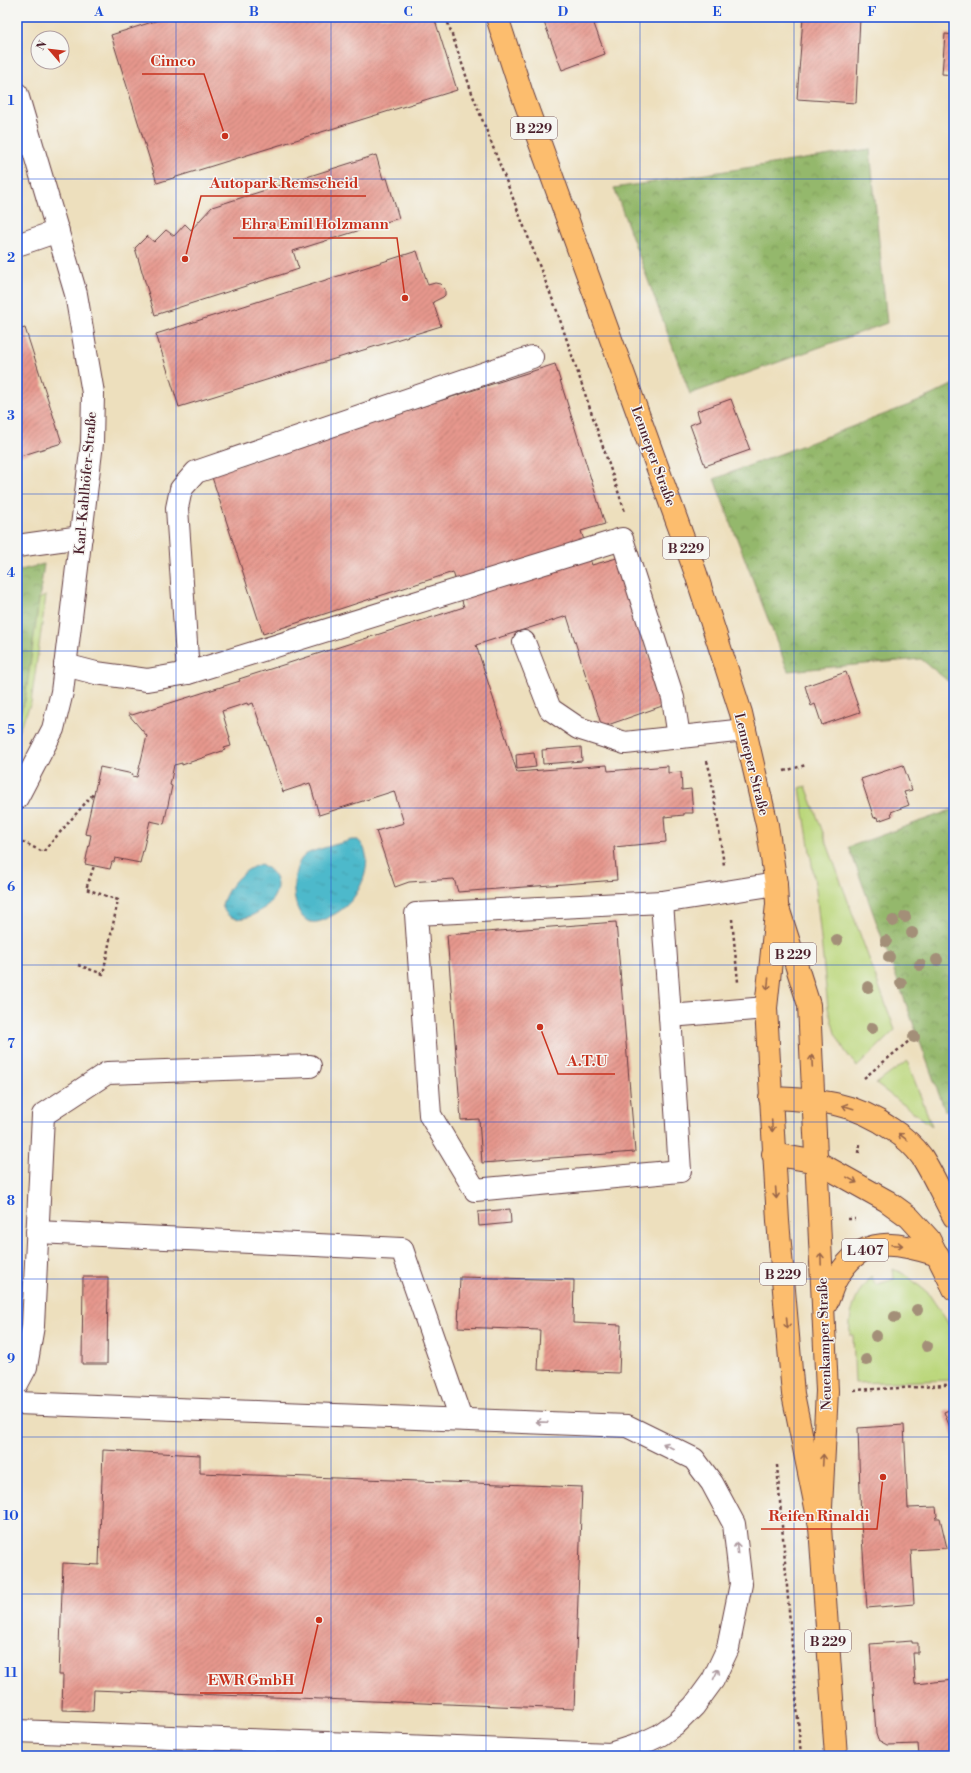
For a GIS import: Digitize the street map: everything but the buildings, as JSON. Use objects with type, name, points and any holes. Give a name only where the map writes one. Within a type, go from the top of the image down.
[{"type":"main road","name":"Lenneper Straße","points":[[497,17],[532,120],[695,571],[744,730],[767,825],[777,894],[809,1004],[814,1100]]},
{"type":"main road","name":"Lenneper Straße","points":[[770,1098],[766,1008],[777,894]]},
{"type":"main road","points":[[770,1098],[814,1100],[840,1104],[862,1111],[881,1121],[906,1138],[921,1156],[954,1217]]},
{"type":"main road","name":"B 229","points":[[770,1098],[773,1154]]},
{"type":"main road","name":"B 229","points":[[814,1100],[817,1162]]},
{"type":"main road","points":[[773,1154],[817,1162],[887,1201],[909,1217],[928,1239],[938,1255],[954,1290]]},
{"type":"main road","name":"Neuenkamper Straße","points":[[773,1154],[793,1394],[820,1527]]},
{"type":"main road","name":"Neuenkamper Straße","points":[[817,1162],[827,1391],[820,1527],[836,1756]]},
{"type":"main road","name":"L 407","points":[[824,1311],[837,1278],[852,1258],[869,1247],[888,1244],[904,1245],[938,1255]]},
{"type":"street","name":"Karl-Kahlhöfer-Straße","points":[[17,94],[76,294],[93,393],[92,443],[62,692],[53,729],[17,798]]},
{"type":"street","points":[[17,245],[58,232]]},
{"type":"street","points":[[188,673],[177,508],[181,489],[196,472],[532,357]]},
{"type":"street","points":[[17,546],[81,537]]},
{"type":"street","points":[[66,665],[96,673],[147,680],[188,673],[622,539],[673,698],[679,737]]},
{"type":"street","points":[[524,642],[550,709],[578,728],[625,743],[744,730]]},
{"type":"street","points":[[662,902],[680,1171],[475,1190],[430,1115],[416,914],[662,902],[777,894]]},
{"type":"street","points":[[670,1016],[766,1008]]},
{"type":"street","points":[[17,1384],[26,1368],[33,1326],[43,1115],[107,1074],[310,1066]]},
{"type":"street","points":[[38,1232],[402,1249],[460,1419]]},
{"type":"street","points":[[17,1403],[627,1426],[694,1460],[712,1483],[734,1524],[741,1584],[728,1648],[713,1680],[694,1706],[678,1722],[660,1735],[641,1744],[610,1754],[17,1731]]},
{"type":"path","points":[[17,839],[43,852],[94,793]]},
{"type":"path","points":[[78,965],[103,974],[118,900],[86,889],[94,866]]},
{"type":"path","points":[[864,1078],[909,1041]]},
{"type":"path","points":[[854,1390],[908,1388],[954,1384]]},
{"type":"path","points":[[777,1458],[800,1756]]},
{"type":"green space","points":[[870,149],[887,323],[690,394],[614,188]]},
{"type":"green space","points":[[954,384],[954,686],[921,659],[788,671],[714,479],[917,402]]},
{"type":"green space","points":[[44,564],[25,701],[17,720],[17,571]]},
{"type":"green space","points":[[46,596],[31,703],[17,734],[17,607]]},
{"type":"green space","points":[[806,786],[895,1030],[857,1067],[845,1051],[835,1033],[828,1008],[816,890],[800,788]]},
{"type":"green space","points":[[954,809],[954,1107],[945,1111],[849,847]]},
{"type":"green space","points":[[907,1061],[932,1126],[876,1084]]},
{"type":"green space","points":[[893,1269],[906,1275],[928,1293],[947,1321],[954,1336],[954,1380],[855,1383],[853,1335],[850,1335],[850,1319],[854,1303],[871,1276],[876,1285],[894,1279]]},
{"type":"water","points":[[351,840],[358,840],[362,844],[366,853],[367,864],[361,885],[352,900],[340,911],[323,920],[311,922],[303,917],[298,909],[295,897],[294,885],[299,862],[308,853]]},
{"type":"water","points":[[261,864],[273,874],[277,884],[275,894],[269,904],[260,911],[239,919],[229,916],[225,912],[222,905],[228,891],[242,874],[254,866]]},
{"type":"place","name":"Cimco","points":[[225,136]]},
{"type":"place","name":"Autopark Remscheid","points":[[185,259]]},
{"type":"place","name":"Ehra Emil Holzmann","points":[[405,298]]},
{"type":"place","name":"A.T.U","points":[[540,1027]]},
{"type":"place","name":"Reifen Rinaldi","points":[[883,1477]]},
{"type":"place","name":"EWR GmbH","points":[[319,1620]]}]
